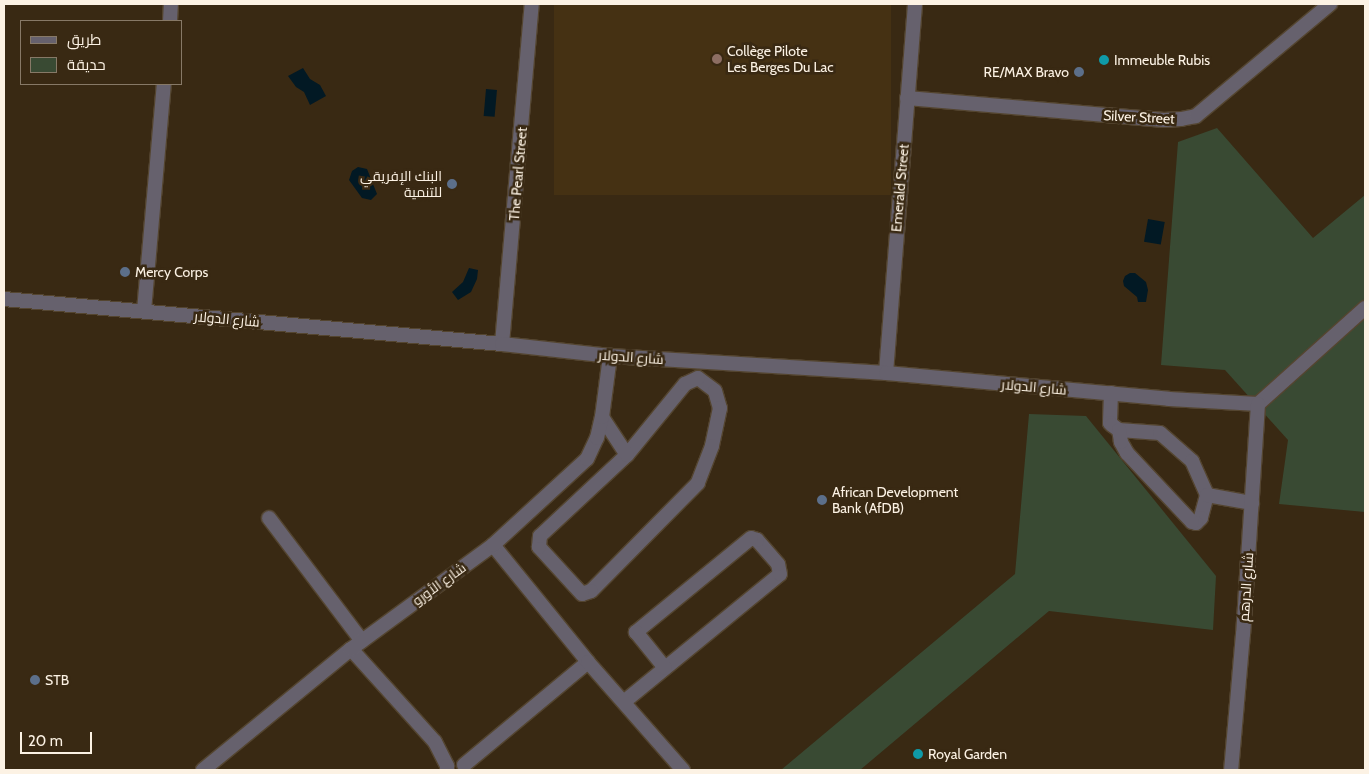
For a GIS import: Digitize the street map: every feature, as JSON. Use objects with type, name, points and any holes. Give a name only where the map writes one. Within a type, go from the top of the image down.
[{"type":"street","points":[[170,20],[171,4]]},
{"type":"street","name":"The Pearl Street","points":[[502,344],[532,4]]},
{"type":"street","name":"Emerald Street","points":[[886,373],[915,4]]},
{"type":"street","name":"Silver Street","points":[[907,98],[1164,120],[1196,116],[1330,4]]},
{"type":"street","points":[[144,312],[164,85]]},
{"type":"street","name":"شارع الدولار","points":[[4,299],[502,344],[610,356],[886,373],[1258,404]]},
{"type":"street","points":[[1258,404],[1365,308]]},
{"type":"street","name":"شارع الأورو","points":[[203,770],[357,645],[493,544],[587,459],[598,438],[610,356]]},
{"type":"street","points":[[698,378],[716,391],[720,408],[712,446],[698,483],[591,591],[582,594],[539,547],[538,542],[540,536],[627,455],[685,384],[698,378]]},
{"type":"street","points":[[1111,393],[1110,423],[1119,430],[1160,433],[1192,460],[1207,495],[1201,518],[1196,523],[1192,522],[1127,453],[1121,442],[1119,430]]},
{"type":"street","name":"شارع الدرهم","points":[[1231,770],[1258,404]]},
{"type":"street","points":[[602,417],[627,455]]},
{"type":"street","points":[[1207,495],[1252,503]]},
{"type":"street","points":[[269,518],[357,645],[435,742],[447,766],[447,770]]},
{"type":"street","points":[[624,701],[665,668],[780,574],[778,564],[757,540],[750,538],[636,632],[665,668]]},
{"type":"street","points":[[493,544],[588,662],[683,770]]},
{"type":"street","points":[[464,765],[588,662]]},
{"type":"shaded area","name":"Collège Pilote Les Berges Du Lac","points":[[554,4],[891,4],[891,195],[554,195]]},
{"type":"green space","points":[[1217,128],[1313,238],[1365,195],[1365,512],[1279,504],[1288,440],[1225,370],[1161,365],[1178,142]]},
{"type":"green space","points":[[1029,414],[1086,416],[1216,576],[1213,630],[1049,611],[860,770],[781,770],[1015,574]]},
{"type":"water","points":[[303,68],[310,79],[320,85],[326,96],[310,105],[304,92],[296,87],[288,76]]},
{"type":"water","points":[[486,89],[497,90],[495,117],[484,116]]},
{"type":"water","points":[[358,167],[367,169],[377,194],[371,200],[362,198],[349,180],[352,171]]},
{"type":"water","points":[[1148,219],[1165,222],[1161,245],[1144,242]]},
{"type":"water","points":[[469,268],[478,270],[477,279],[471,292],[458,300],[452,292],[463,282]]},
{"type":"water","points":[[1135,273],[1146,282],[1148,290],[1146,302],[1138,302],[1137,297],[1124,286],[1125,276]]},
{"type":"place","name":"Collège Pilote Les Berges Du Lac","points":[[717,59]]},
{"type":"place","name":"Immeuble Rubis","points":[[1104,60]]},
{"type":"place","name":"RE/MAX Bravo","points":[[1079,72]]},
{"type":"place","name":"البنك الإفريقي للتنمية","points":[[452,184]]},
{"type":"place","name":"Mercy Corps","points":[[125,272]]},
{"type":"place","name":"African Development Bank (AfDB)","points":[[822,500]]},
{"type":"place","name":"STB","points":[[35,680]]},
{"type":"place","name":"Royal Garden","points":[[918,754]]}]
